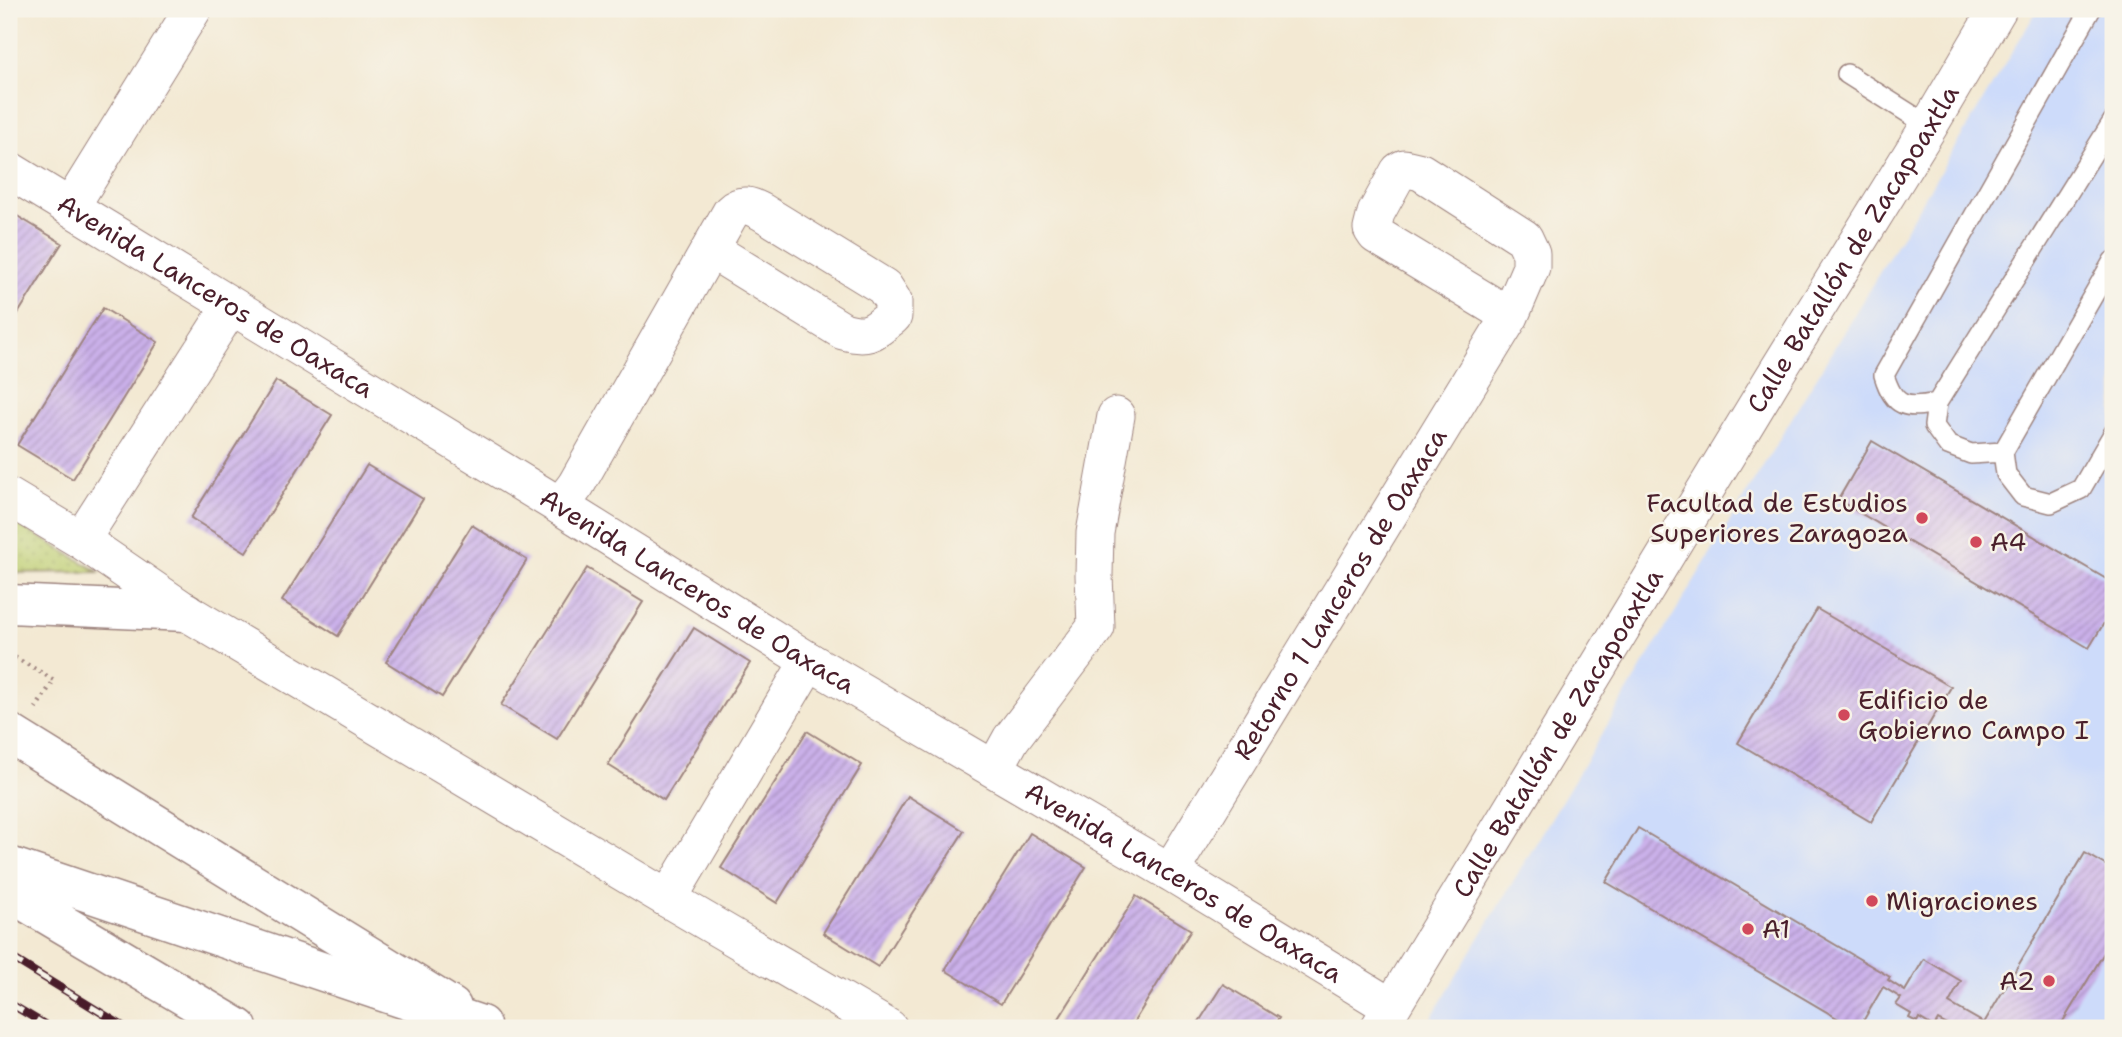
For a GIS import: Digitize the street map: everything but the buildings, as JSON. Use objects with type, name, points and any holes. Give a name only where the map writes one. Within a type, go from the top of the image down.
[{"type":"main road","points":[[9,604],[186,611]]},
{"type":"main road","points":[[9,733],[484,1027]]},
{"type":"main road","points":[[9,866],[484,1027]]},
{"type":"main road","points":[[9,892],[238,1028]]},
{"type":"street","points":[[71,206],[192,9]]},
{"type":"street","name":"Calle Batallón de Zacapoaxtla","points":[[1385,1018],[1743,427],[1930,126],[1998,9]]},
{"type":"street","name":"Avenida Lanceros de Oaxaca","points":[[9,170],[809,661],[1170,872],[1385,1018]]},
{"type":"street","points":[[560,506],[576,485],[731,212],[736,207],[744,205],[753,208],[884,287],[893,301],[892,316],[873,332],[865,335],[843,331],[710,249]]},
{"type":"street","points":[[81,540],[231,306]]},
{"type":"street","name":"Retorno 1 Lanceros de Oaxaca","points":[[1170,872],[1510,316]]},
{"type":"street","points":[[995,768],[1011,739],[1096,626],[1095,533],[1116,416]]},
{"type":"street","points":[[9,497],[81,540],[186,611],[886,1027]]},
{"type":"street","points":[[668,899],[809,661]]},
{"type":"lane","points":[[1937,403],[1917,407],[1902,404],[1890,393],[1884,375],[2091,9]]},
{"type":"lane","points":[[1847,74],[1930,126]]},
{"type":"lane","points":[[2003,452],[1971,454],[1948,445],[1934,426],[1937,403],[2113,121]]},
{"type":"lane","points":[[2113,261],[2003,452],[2006,474],[2023,496],[2051,503],[2081,489],[2113,434]]},
{"type":"path","points":[[9,654],[54,680]]},
{"type":"shaded area","name":"Facultad de Estudios Superiores Zaragoza","points":[[2038,9],[2113,9],[2113,1028],[1425,1028]]},
{"type":"green space","points":[[9,519],[99,572],[9,573]]},
{"type":"railway","points":[[9,956],[126,1028]]},
{"type":"railway","points":[[9,1003],[51,1028]]},
{"type":"place","name":"Facultad de Estudios Superiores Zaragoza","points":[[1922,518]]},
{"type":"place","name":"A4","points":[[1976,542]]},
{"type":"place","name":"Edificio de Gobierno Campo I","points":[[1844,715]]},
{"type":"place","name":"Migraciones","points":[[1872,901]]},
{"type":"place","name":"A1","points":[[1748,929]]},
{"type":"place","name":"A2","points":[[2049,981]]}]
